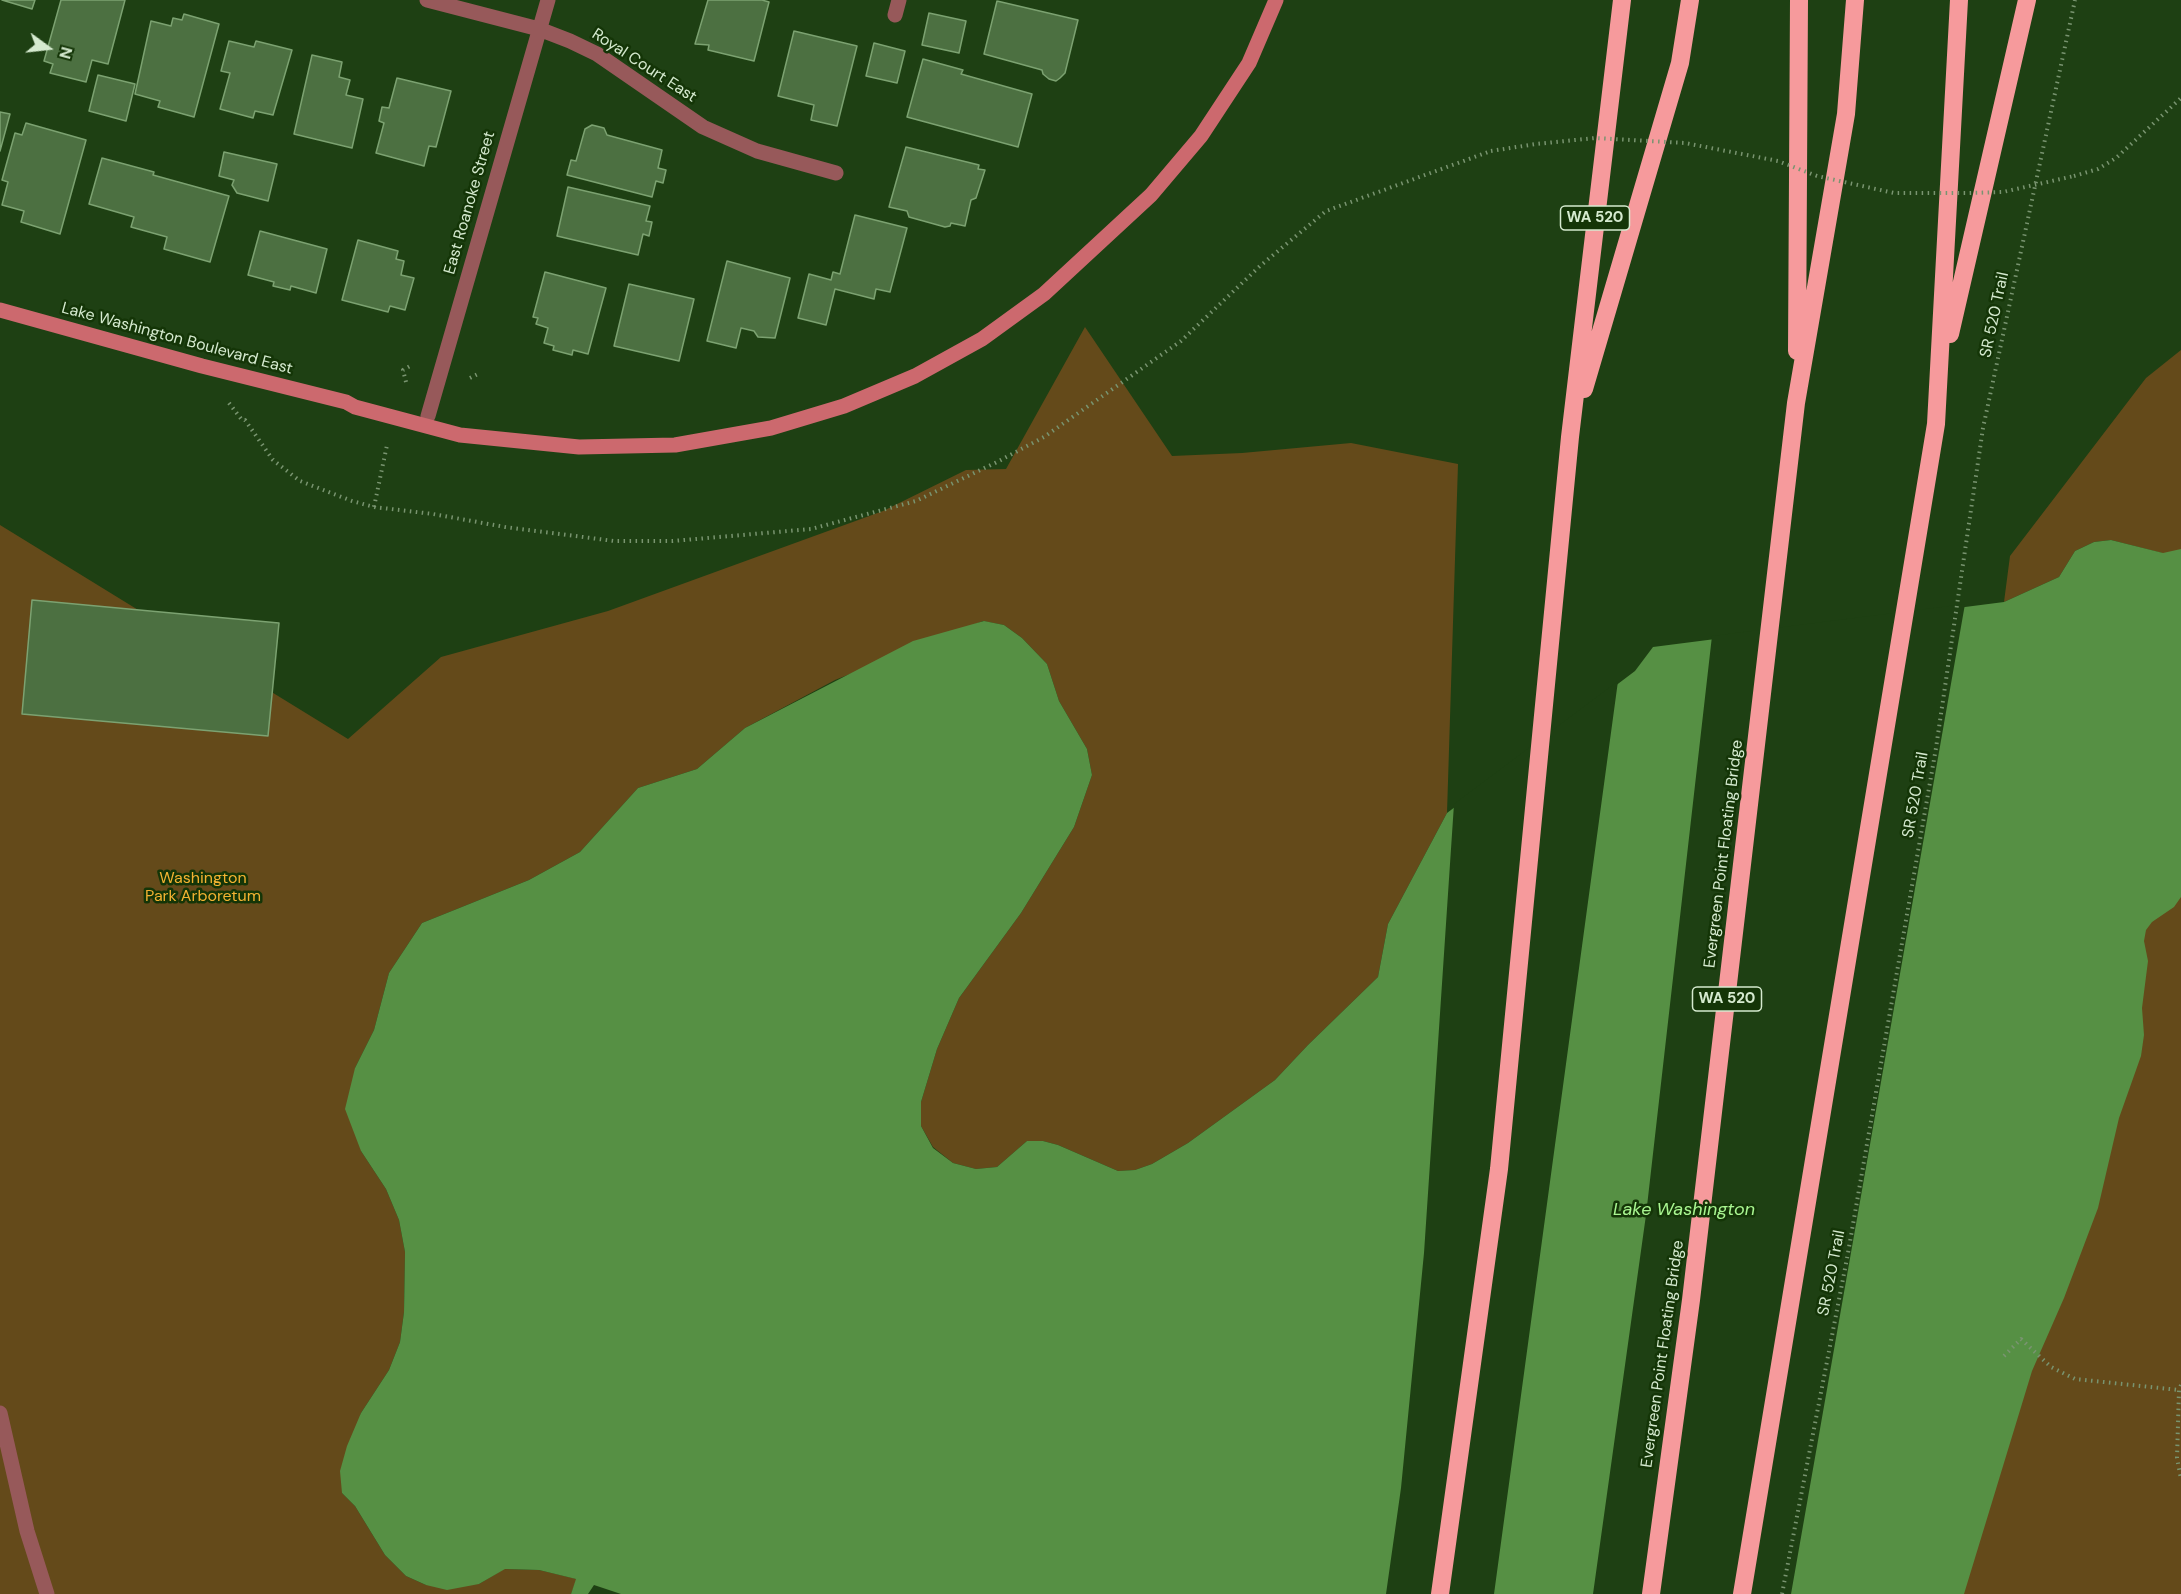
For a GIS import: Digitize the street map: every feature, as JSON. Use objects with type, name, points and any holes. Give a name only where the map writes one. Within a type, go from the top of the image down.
[{"type":"highway","name":"WA 520","points":[[1440,1594],[1499,1169],[1570,437],[1622,0]]},
{"type":"highway","points":[[1570,437],[1680,63],[1690,0]]},
{"type":"highway","points":[[1796,403],[1799,0]]},
{"type":"highway","name":"WA 520","points":[[1796,403],[1846,114],[1855,0]]},
{"type":"highway","points":[[1742,1594],[1936,424],[1959,0]]},
{"type":"highway","points":[[1939,382],[2027,0]]},
{"type":"highway","name":"Evergreen Point Floating Bridge","points":[[1650,1594],[1691,1300],[1796,403]]},
{"type":"main road","name":"Lake Washington Boulevard East","points":[[0,310],[202,366],[346,402],[356,407],[460,435],[579,447],[665,445],[771,428],[844,406],[915,376],[982,339],[1044,294],[1151,195],[1201,136],[1249,63],[1276,0]]},
{"type":"main road","name":"Lake Washington Boulevard East","points":[[346,402],[357,398],[463,425],[482,436]]},
{"type":"street","name":"Royal Court East","points":[[427,0],[539,29],[597,54],[703,127],[757,151],[836,173]]},
{"type":"street","name":"East Roanoke Street","points":[[428,416],[548,0]]},
{"type":"street","points":[[0,1413],[27,1531],[47,1594]]},
{"type":"path","name":"SR 520 Trail","points":[[1782,1594],[1848,1254],[1936,748],[1983,428],[2075,0]]},
{"type":"path","points":[[228,402],[242,420],[245,420],[273,460],[300,481],[374,507],[614,541],[674,541],[811,529],[915,501],[1044,437],[1181,340],[1260,266],[1326,211],[1491,152],[1536,144],[1595,138],[1685,143],[1778,161],[1817,176],[1894,193],[2003,192],[2098,169],[2116,159],[2181,98]]},
{"type":"path","points":[[406,382],[403,370],[410,366],[413,357]]},
{"type":"path","points":[[470,378],[480,373]]},
{"type":"path","points":[[374,507],[388,440]]},
{"type":"path","points":[[2004,1356],[2020,1339],[2051,1366],[2075,1378],[2179,1390]]},
{"type":"path","points":[[2181,1385],[2177,1458],[2181,1479]]},
{"type":"green space","name":"Washington Park Arboretum","points":[[1085,327],[1172,456],[1242,453],[1351,443],[1458,464],[1447,813],[1388,924],[1378,977],[1275,1080],[1188,1143],[1152,1164],[1135,1170],[1118,1171],[1058,1145],[1043,1141],[1027,1141],[997,1167],[976,1169],[953,1163],[933,1147],[921,1126],[921,1102],[937,1049],[959,998],[1021,913],[1074,827],[1092,775],[1087,749],[1059,701],[1047,664],[1022,638],[1004,625],[983,621],[835,680],[745,728],[697,769],[638,788],[580,852],[529,880],[422,923],[389,973],[374,1030],[355,1068],[361,1151],[386,1189],[399,1220],[405,1252],[404,1312],[400,1342],[389,1370],[361,1413],[342,1493],[355,1506],[385,1555],[406,1576],[426,1585],[479,1584],[504,1569],[539,1570],[577,1579],[571,1594],[0,1594],[0,525],[348,739],[441,657],[608,611],[883,511],[966,470],[1006,469]]},
{"type":"green space","points":[[2181,350],[2181,577],[2162,553],[2111,540],[2094,542],[2075,551],[2059,577],[2004,602],[2010,556],[2146,378]]},
{"type":"green space","points":[[2181,888],[2181,1594],[1945,1594],[2136,923]]},
{"type":"water","name":"Lake Washington","points":[[2111,540],[2163,553],[2181,549],[2181,897],[2174,907],[2152,922],[2146,930],[2144,941],[2148,961],[2142,1008],[2144,1035],[2141,1056],[2119,1118],[2098,1208],[2064,1298],[2032,1371],[1964,1594],[621,1594],[594,1585],[588,1594],[571,1594],[576,1579],[539,1570],[505,1569],[479,1584],[447,1590],[426,1585],[406,1576],[385,1555],[355,1506],[342,1493],[340,1471],[347,1446],[361,1413],[389,1370],[400,1342],[404,1312],[405,1252],[399,1220],[386,1189],[361,1151],[345,1109],[355,1068],[374,1030],[389,973],[422,923],[529,880],[580,852],[638,788],[697,769],[745,728],[913,641],[984,621],[1004,625],[1022,638],[1047,664],[1059,701],[1087,749],[1092,775],[1074,827],[1021,913],[959,998],[937,1049],[921,1102],[921,1126],[933,1148],[953,1163],[976,1169],[997,1167],[1027,1141],[1043,1141],[1058,1145],[1118,1171],[1135,1170],[1152,1164],[1188,1143],[1275,1080],[1378,977],[1388,924],[1447,813],[1635,671],[1653,647],[2004,602],[2059,577],[2075,551],[2094,542]]},
{"type":"pier","points":[[1965,604],[1791,1594],[1593,1594],[1646,1215],[1712,636]]},
{"type":"pier","points":[[1618,681],[1494,1594],[1386,1594],[1401,1488],[1424,1253],[1454,804]]},
{"type":"building","points":[[2,0],[35,0],[32,9]]},
{"type":"building","points":[[61,0],[125,0],[108,64],[92,60],[86,82],[50,73],[53,64],[44,61]]},
{"type":"building","points":[[708,0],[769,2],[754,61],[708,50],[709,45],[695,44]]},
{"type":"building","points":[[997,1],[1078,20],[1065,73],[1060,78],[1056,81],[1049,79],[1042,70],[984,54]]},
{"type":"building","points":[[929,13],[966,21],[959,53],[922,45]]},
{"type":"building","points":[[184,14],[219,24],[194,117],[158,107],[160,101],[135,94],[151,21],[171,26],[173,18],[182,20]]},
{"type":"building","points":[[794,31],[857,46],[837,126],[811,120],[814,105],[778,96]]},
{"type":"building","points":[[229,41],[254,47],[256,41],[292,50],[273,115],[255,111],[253,118],[220,109],[230,73],[221,71]]},
{"type":"building","points":[[874,43],[905,51],[897,83],[866,76]]},
{"type":"building","points":[[312,55],[342,62],[339,77],[350,80],[346,95],[363,99],[352,148],[294,134]]},
{"type":"building","points":[[923,59],[963,70],[961,74],[1032,94],[1018,147],[907,117]]},
{"type":"building","points":[[98,75],[135,84],[126,121],[89,111]]},
{"type":"building","points":[[397,78],[451,91],[436,147],[429,146],[424,166],[376,153],[384,123],[379,121],[382,107],[389,108]]},
{"type":"building","points":[[0,112],[10,114],[0,151]]},
{"type":"building","points":[[26,123],[86,140],[60,234],[21,222],[24,211],[2,205],[8,182],[2,180],[15,133],[22,135]]},
{"type":"building","points":[[592,125],[604,128],[607,135],[662,150],[658,168],[666,170],[663,183],[656,181],[652,197],[567,175],[571,160],[576,161],[585,129]]},
{"type":"building","points":[[906,147],[979,165],[978,169],[985,170],[976,198],[971,200],[965,226],[951,223],[950,226],[945,227],[909,217],[907,211],[889,207]]},
{"type":"building","points":[[224,152],[277,164],[268,201],[237,193],[232,185],[234,180],[219,176]]},
{"type":"building","points":[[102,158],[229,196],[210,262],[164,249],[167,237],[131,227],[134,217],[89,204]]},
{"type":"building","points":[[568,187],[650,206],[646,221],[652,222],[649,236],[643,234],[638,255],[557,236]]},
{"type":"building","points":[[855,215],[907,228],[890,292],[876,289],[874,299],[835,289],[826,325],[798,318],[809,274],[831,280],[833,272],[840,274]]},
{"type":"building","points":[[260,231],[327,249],[316,293],[291,286],[290,290],[273,286],[274,282],[248,275]]},
{"type":"building","points":[[358,240],[398,251],[396,259],[404,261],[401,275],[414,278],[405,310],[390,306],[388,312],[342,300]]},
{"type":"building","points":[[727,261],[790,278],[775,338],[758,337],[754,331],[741,328],[736,348],[707,341]]},
{"type":"building","points":[[545,272],[606,288],[588,354],[573,350],[572,355],[553,350],[554,346],[544,343],[548,328],[536,324],[538,318],[533,317]]},
{"type":"building","points":[[629,284],[694,299],[679,361],[614,346]]},
{"type":"building","points":[[32,600],[279,623],[268,736],[22,714]]}]
